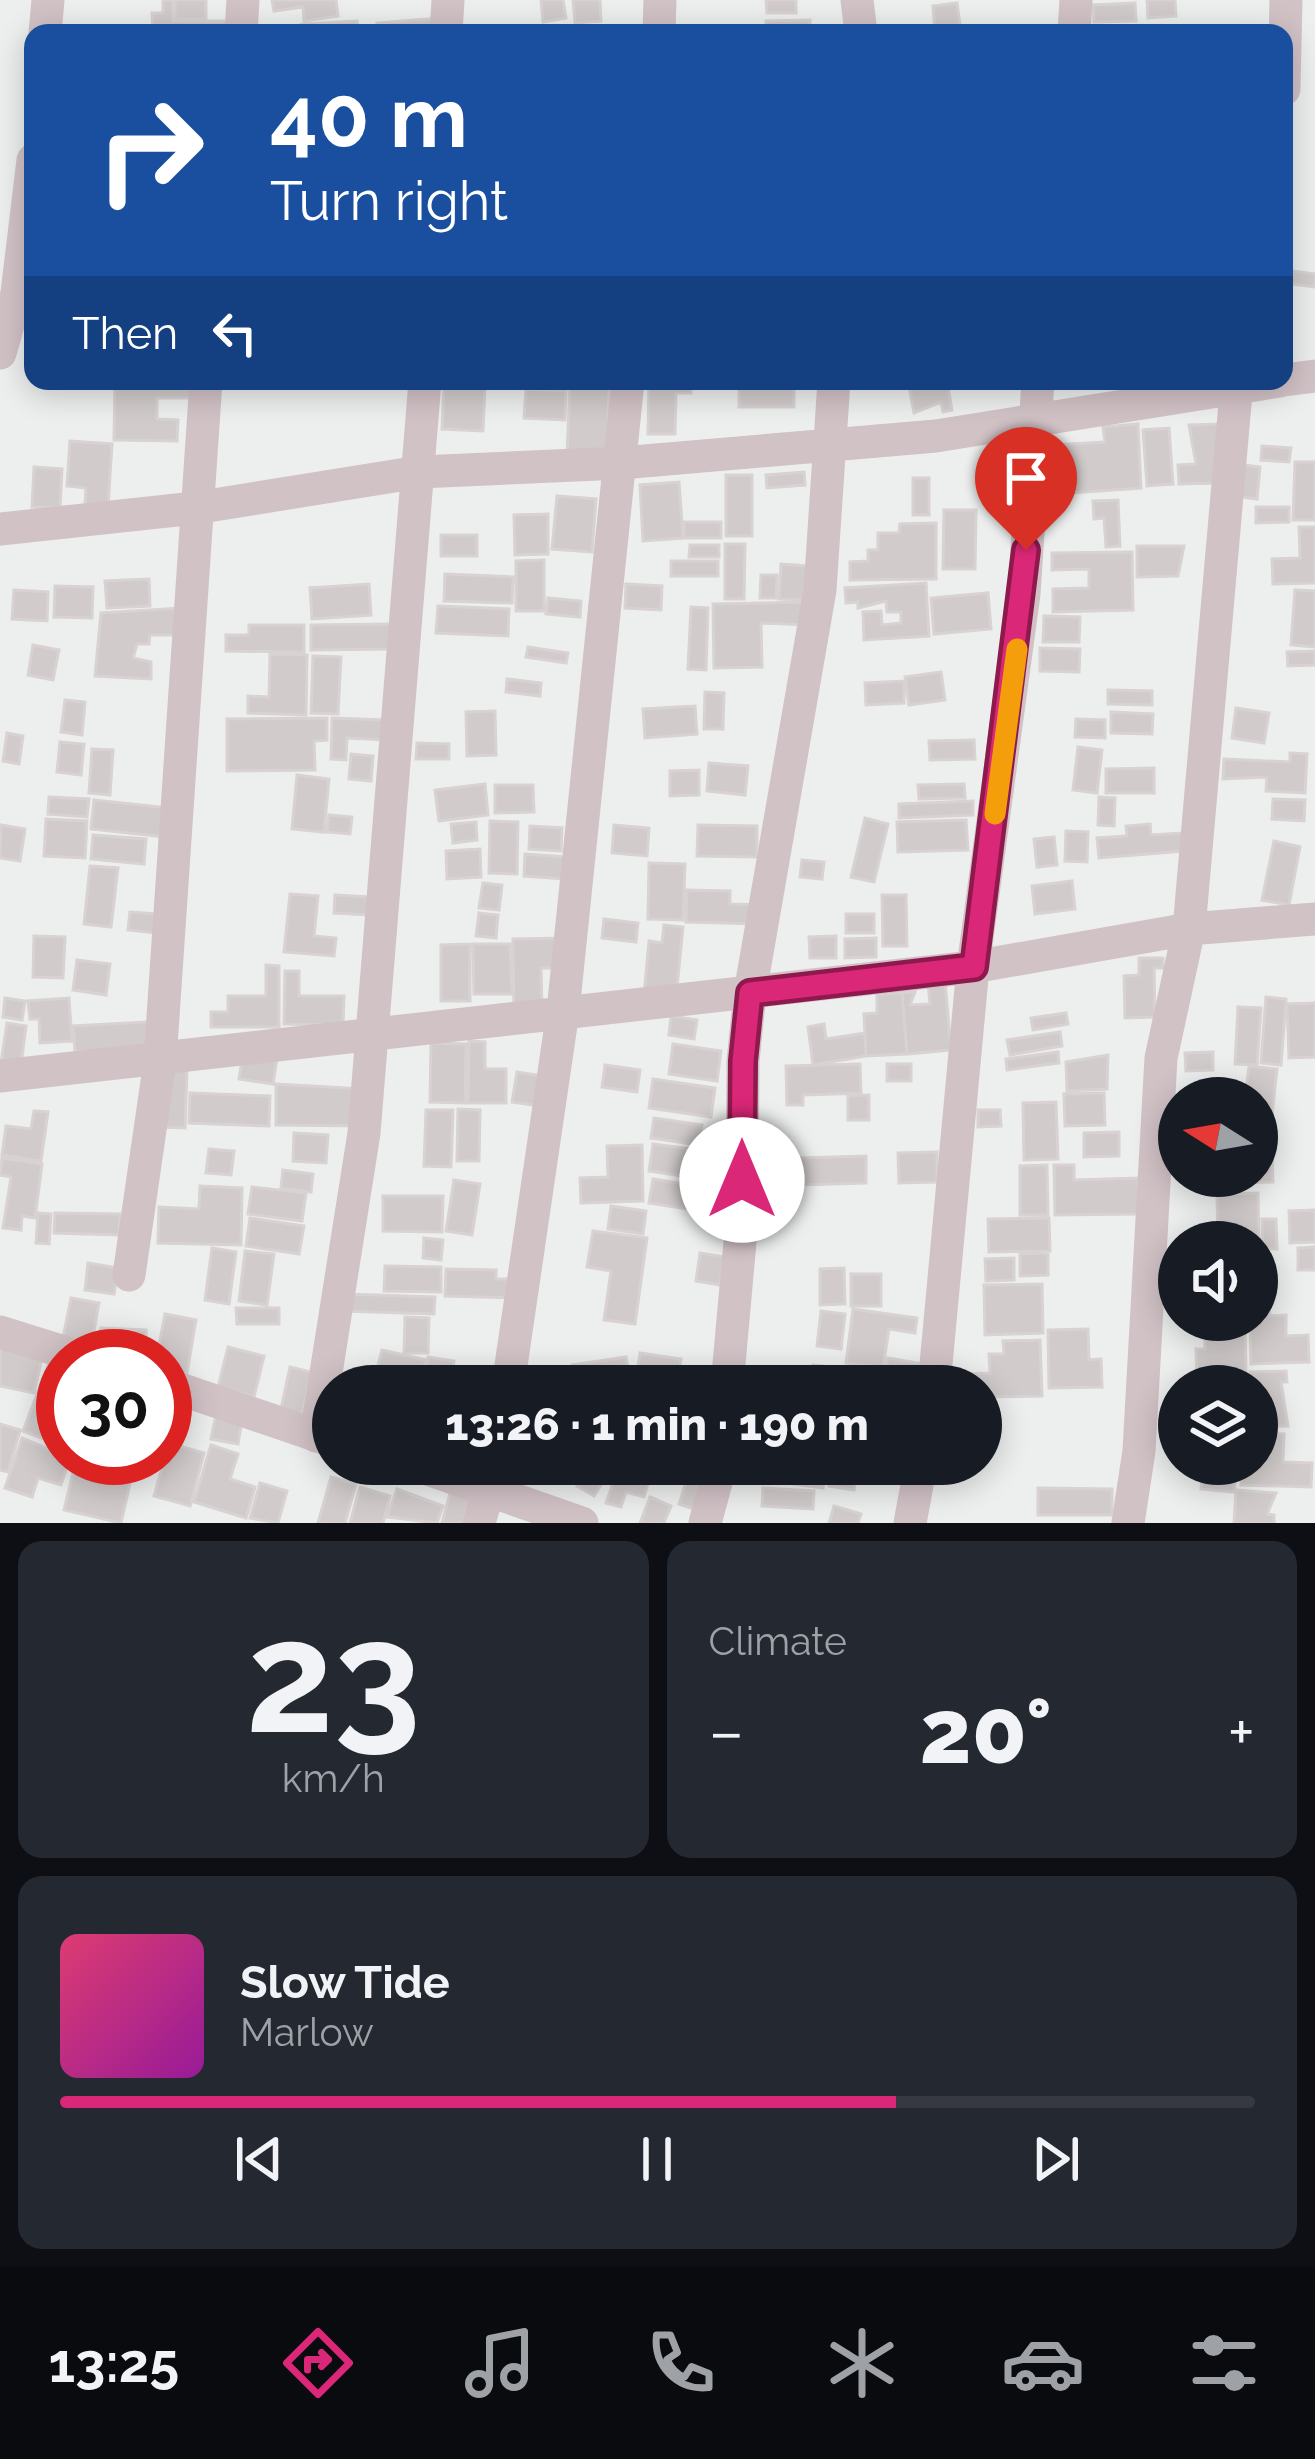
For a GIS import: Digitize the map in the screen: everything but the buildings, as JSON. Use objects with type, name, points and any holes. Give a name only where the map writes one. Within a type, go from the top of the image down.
[{"type":"street","points":[[0,353],[17,293],[24,235]]},
{"type":"street","points":[[129,1275],[160,1061],[205,390]]},
{"type":"street","points":[[334,1365],[364,1133],[424,390]]},
{"type":"street","points":[[511,1365],[563,1011],[627,390]]},
{"type":"street","points":[[729,1365],[742,1220],[743,1061],[750,993],[820,590],[833,390]]},
{"type":"street","points":[[936,1365],[974,967],[1024,594],[1037,390]]},
{"type":"street","points":[[0,529],[195,508],[419,472],[827,447],[1033,421],[1203,390]]},
{"type":"street","points":[[1128,1523],[1139,1451],[1161,1058],[1190,928],[1235,390]]},
{"type":"street","points":[[0,1076],[160,1061],[369,1031],[974,967],[1190,928],[1315,919]]},
{"type":"street","points":[[0,1332],[36,1343]]},
{"type":"street","points":[[192,1393],[312,1434]]},
{"type":"street","points":[[479,1523],[491,1485]]},
{"type":"street","points":[[511,1485],[582,1523]]},
{"type":"street","points":[[705,1523],[715,1485]]},
{"type":"street","points":[[910,1523],[917,1485]]},
{"type":"slow traffic","points":[[995,814],[1017,649]]},
{"type":"route","points":[[742,1180],[743,1061],[750,993],[974,967],[1026,550]]}]
